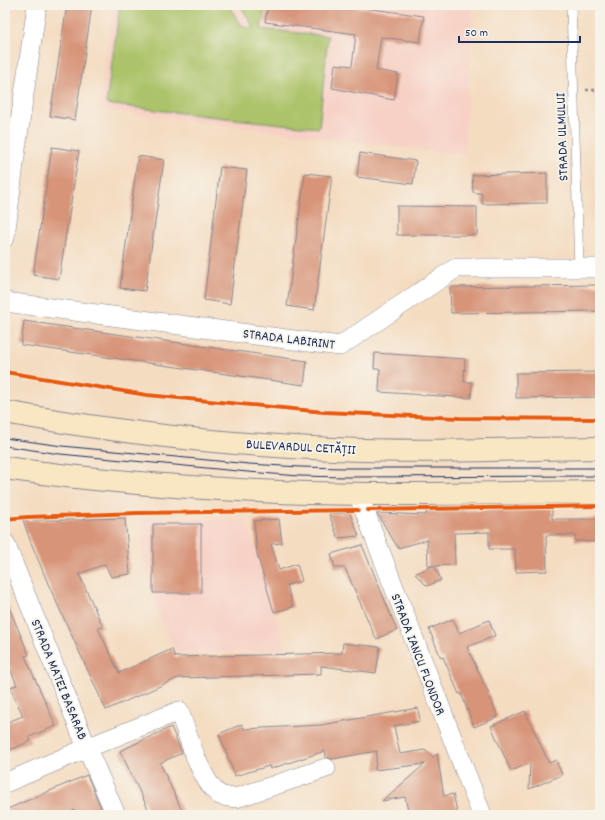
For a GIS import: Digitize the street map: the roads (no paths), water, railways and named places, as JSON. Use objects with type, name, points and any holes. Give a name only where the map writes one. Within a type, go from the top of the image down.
[{"type":"main road","name":"BULEVARDUL CETĂȚII","points":[[5,412],[146,434],[218,442],[278,446],[392,450],[600,448]]},
{"type":"main road","points":[[5,468],[100,480],[279,492],[358,494],[600,492]]},
{"type":"street","points":[[5,237],[37,5]]},
{"type":"street","name":"STRADA LABIRINT","points":[[5,302],[340,346],[456,268],[600,268]]},
{"type":"street","name":"STRADA IANCU FLONDOR","points":[[358,494],[482,815]]},
{"type":"street","name":"STRADA MATEI BASARAB","points":[[5,543],[87,748],[116,815]]},
{"type":"street","points":[[5,783],[179,711],[195,754],[204,773],[214,790],[222,796],[236,798],[326,768]]},
{"type":"lane","name":"STRADA ULMULUI","points":[[571,5],[579,268]]},
{"type":"tram line","points":[[5,438],[62,446],[249,464],[300,467],[600,468]]},
{"type":"tram line","points":[[5,446],[60,454],[299,476],[600,476]]}]
